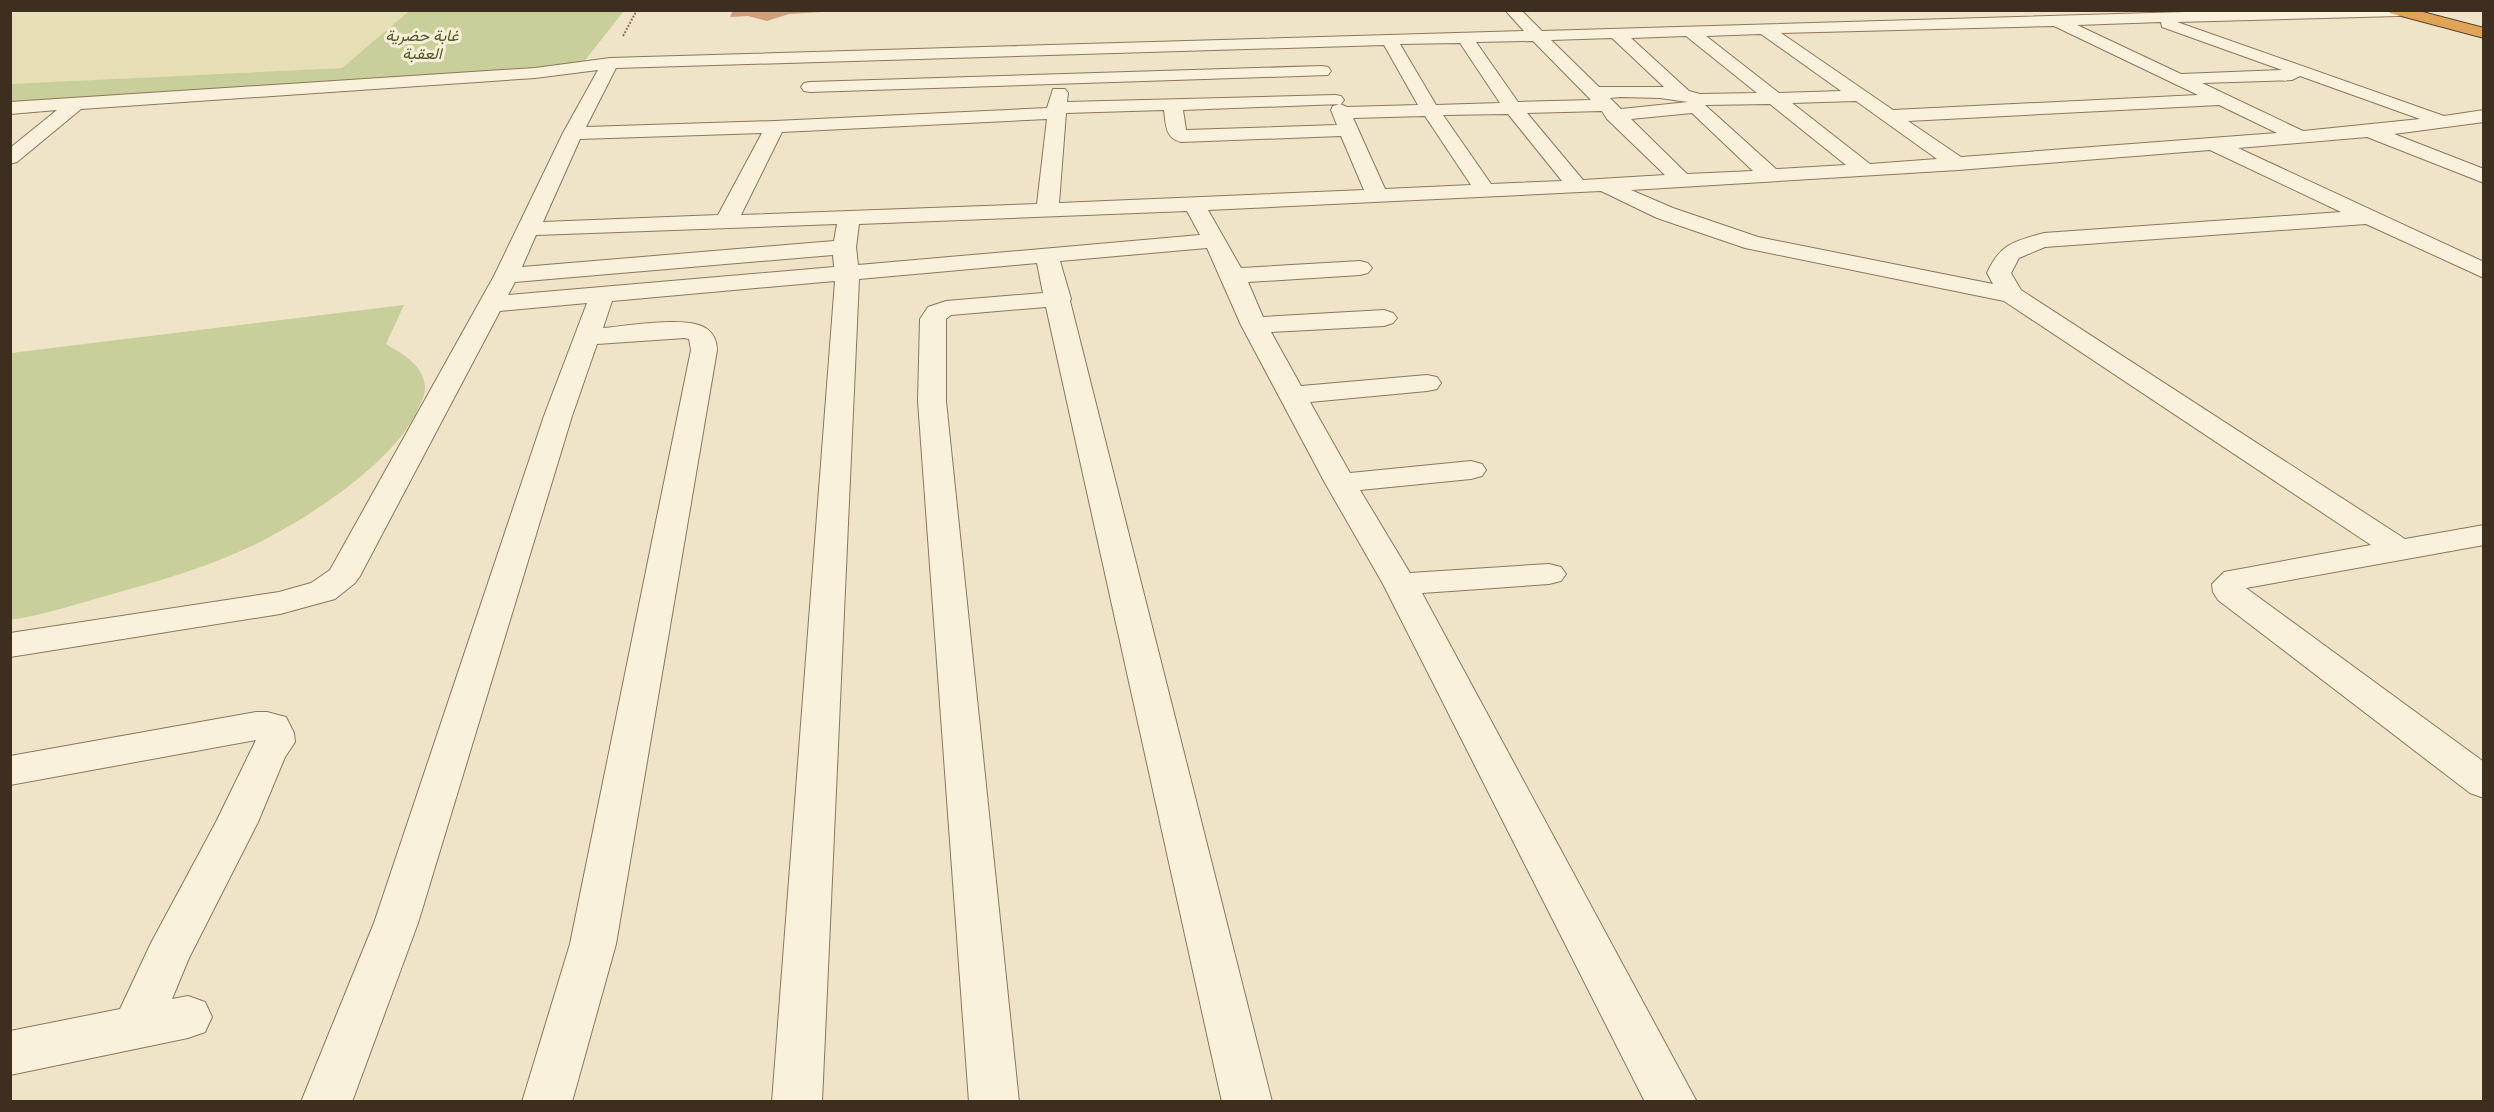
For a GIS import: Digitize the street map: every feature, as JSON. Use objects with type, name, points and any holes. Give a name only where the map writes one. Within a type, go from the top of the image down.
[{"type":"highway","points":[[2424,10],[2484,25]]},
{"type":"highway","points":[[2396,11],[2484,33]]},
{"type":"street","points":[[1512,10],[1682,181]]},
{"type":"street","points":[[1790,10],[1813,27]]},
{"type":"street","points":[[1896,10],[1920,24]]},
{"type":"street","points":[[2002,10],[2022,21]]},
{"type":"street","points":[[2113,10],[2130,18]]},
{"type":"street","points":[[10,108],[535,73],[610,63],[1617,34],[1696,24],[1720,31],[2130,18],[2176,14],[2396,11]]},
{"type":"street","points":[[2150,17],[2445,122]]},
{"type":"street","points":[[2052,20],[2299,137]]},
{"type":"street","points":[[1696,24],[1775,99],[1864,170]]},
{"type":"street","points":[[1764,29],[1958,164]]},
{"type":"street","points":[[1617,34],[1692,100],[1771,176]]},
{"type":"street","points":[[1465,38],[1513,108],[1577,186]]},
{"type":"street","points":[[1390,40],[1431,111],[1485,191]]},
{"type":"street","points":[[1309,43],[1377,196]]},
{"type":"street","points":[[1047,211],[1056,110],[1067,50]]},
{"type":"street","points":[[726,222],[782,126],[810,87],[828,56]]},
{"type":"street","points":[[10,645],[280,603],[308,597],[334,584],[348,570],[506,276],[573,133],[610,63]]},
{"type":"street","points":[[810,87],[1322,71]]},
{"type":"street","points":[[2176,79],[2312,75]]},
{"type":"street","points":[[1605,104],[1662,91],[1692,100],[1858,96]]},
{"type":"street","points":[[1173,105],[1177,133],[1181,136],[1342,115],[1605,104],[1682,110],[1692,100]]},
{"type":"street","points":[[1887,116],[2218,100]]},
{"type":"street","points":[[10,158],[76,104]]},
{"type":"street","points":[[573,133],[782,126],[1173,105],[1342,115]]},
{"type":"street","points":[[490,304],[602,295],[847,246],[1047,211],[1682,181],[1958,164],[2299,137],[2484,116]]},
{"type":"street","points":[[2368,130],[2484,177]]},
{"type":"street","points":[[2214,144],[2484,271]]},
{"type":"street","points":[[1603,185],[1665,213],[1753,243],[2012,295],[2400,550]]},
{"type":"street","points":[[1195,205],[1233,276],[1254,325],[1340,483],[1400,584],[1672,1101]]},
{"type":"street","points":[[2012,295],[1999,273],[2006,256],[2019,247],[2044,240],[2369,217]]},
{"type":"street","points":[[528,229],[726,222],[847,246]]},
{"type":"street","points":[[506,276],[847,246],[1047,256],[1214,242]]},
{"type":"street","points":[[797,1101],[847,246]]},
{"type":"street","points":[[1047,256],[1247,1101]]},
{"type":"street","points":[[1233,276],[1360,268]]},
{"type":"street","points":[[326,1101],[396,923],[558,416],[602,295]]},
{"type":"street","points":[[994,1101],[932,401],[933,319],[937,312],[946,308],[1059,299]]},
{"type":"street","points":[[1254,325],[1384,318]]},
{"type":"street","points":[[547,1101],[594,944],[704,350],[704,339],[698,333],[686,330],[588,337]]},
{"type":"street","points":[[1293,395],[1427,383]]},
{"type":"street","points":[[1340,483],[1471,470]]},
{"type":"street","points":[[2484,535],[2236,579],[2229,584],[2230,592],[2484,783]]},
{"type":"street","points":[[1400,584],[1549,574]]},
{"type":"street","points":[[10,771],[256,726],[267,725],[272,727],[275,733],[274,742],[237,822],[167,957],[136,1028]]},
{"type":"street","points":[[10,1053],[188,1017]]},
{"type":"shaded area","points":[[19,11],[409,11],[342,68],[11,84],[11,15]]},
{"type":"green space","name":"غابة حضرية العقبة","points":[[409,11],[624,11],[582,64],[411,79],[11,103],[10,84],[342,68]]},
{"type":"green space","points":[[404,305],[386,344],[409,359],[418,369],[425,384],[423,398],[407,428],[391,448],[348,487],[275,534],[220,560],[134,588],[11,620],[11,353]]},
{"type":"building","points":[[733,10],[822,10],[822,12],[789,14],[767,21],[748,16],[730,17]]}]
